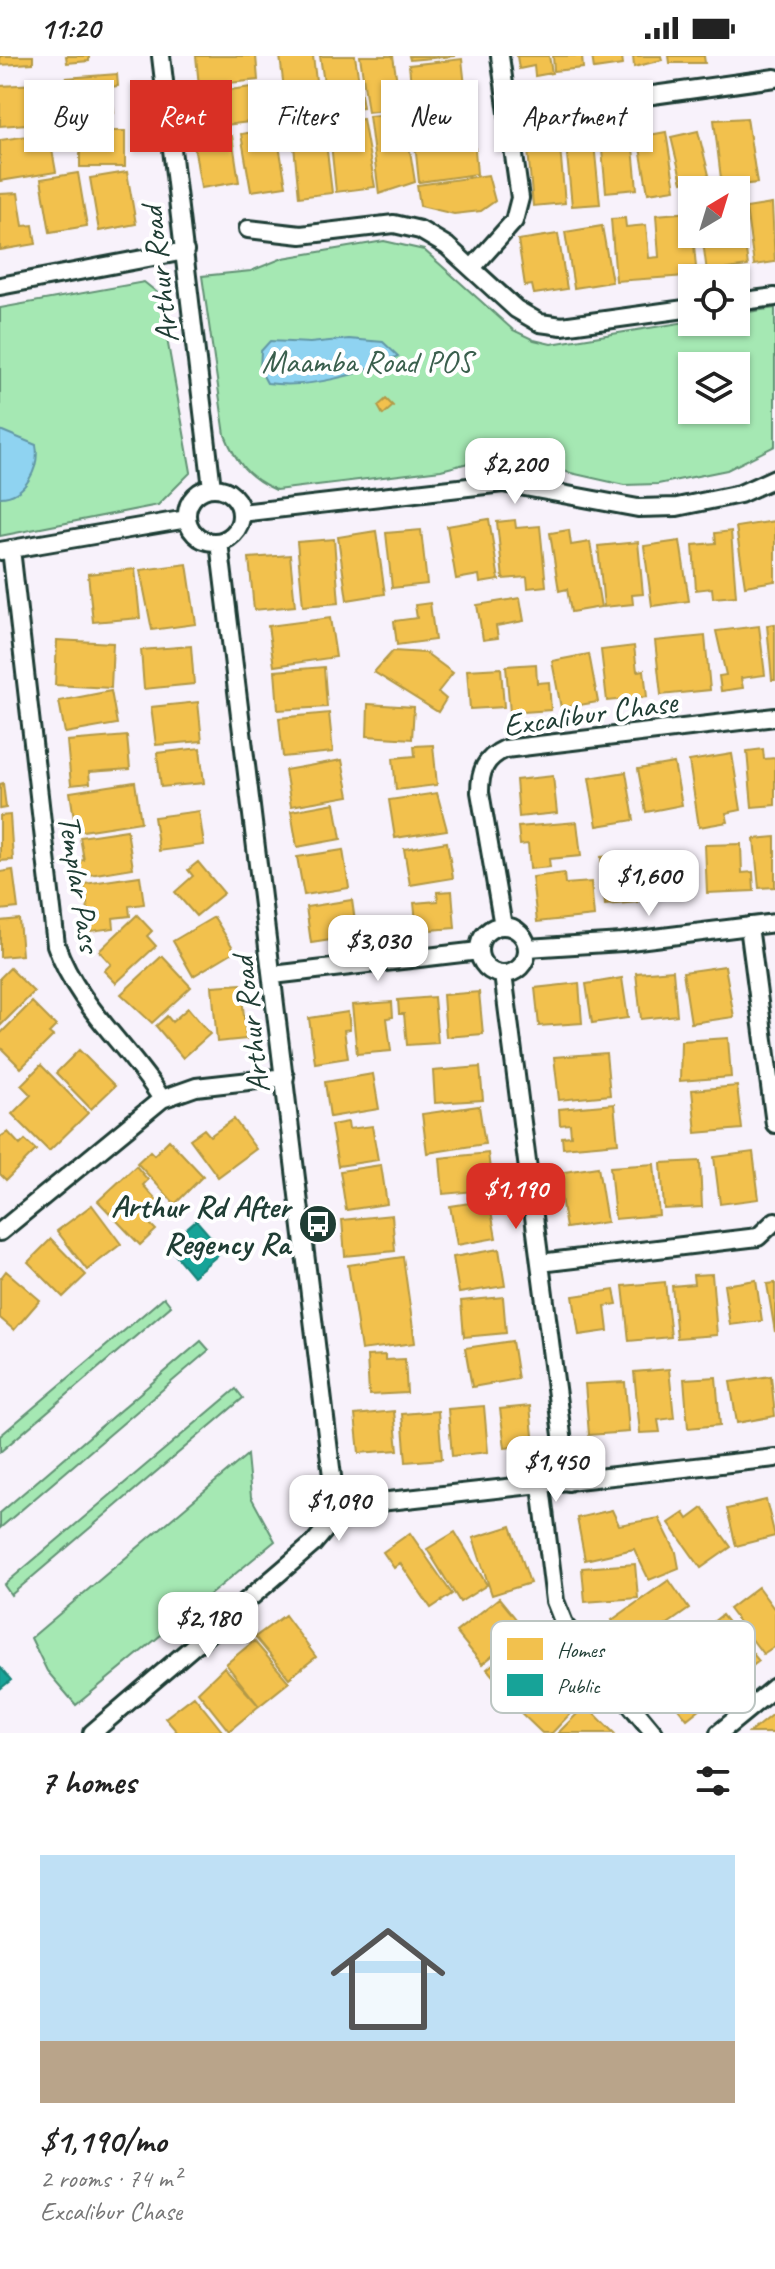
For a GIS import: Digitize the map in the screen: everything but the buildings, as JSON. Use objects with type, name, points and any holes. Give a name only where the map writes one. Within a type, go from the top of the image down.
[{"type":"street","name":"Arthur Road","points":[[161,56],[212,488]]},
{"type":"street","points":[[500,56],[504,80]]},
{"type":"street","points":[[653,95],[775,78]]},
{"type":"street","points":[[473,267],[514,221],[520,198],[514,152]]},
{"type":"street","points":[[248,229],[301,235],[394,224],[420,230],[473,267],[516,309],[540,323],[562,326],[678,310]]},
{"type":"street","points":[[0,286],[185,251]]},
{"type":"street","points":[[750,300],[775,297]]},
{"type":"street","points":[[241,513],[503,483],[638,508],[677,507],[740,494],[775,478]]},
{"type":"street","points":[[212,488],[228,492],[241,513],[238,528],[219,542],[202,540],[189,527],[187,519],[187,510],[196,495],[212,488]]},
{"type":"street","points":[[6,550],[187,519]]},
{"type":"street","name":"Arthur Road","points":[[219,542],[335,1501]]},
{"type":"street","name":"Templar Pass","points":[[6,550],[56,945],[78,995],[145,1072],[162,1099]]},
{"type":"street","name":"Excalibur Chase","points":[[503,926],[480,792],[480,777],[493,754],[505,749],[775,717]]},
{"type":"street","points":[[527,948],[622,942],[775,923]]},
{"type":"street","points":[[503,926],[519,932],[527,948],[521,966],[503,974],[487,967],[479,951],[485,933],[503,926]]},
{"type":"street","points":[[749,926],[775,1124]]},
{"type":"street","points":[[273,975],[479,951]]},
{"type":"street","points":[[503,974],[568,1482]]},
{"type":"street","points":[[2,1226],[162,1099],[196,1087],[285,1077]]},
{"type":"street","points":[[540,1263],[758,1237],[775,1221]]},
{"type":"street","points":[[92,1733],[313,1544],[324,1531],[335,1501],[371,1503],[775,1458]]},
{"type":"street","points":[[541,1486],[555,1601],[563,1621]]},
{"type":"street","points":[[755,1703],[775,1687]]},
{"type":"street","points":[[637,1713],[654,1733]]},
{"type":"street","points":[[719,1733],[743,1713]]},
{"type":"green space","name":"Maamba Road POS","points":[[384,241],[424,250],[513,330],[551,344],[678,323],[678,336],[750,336],[750,312],[775,308],[775,446],[727,470],[658,484],[624,485],[522,462],[488,458],[441,470],[276,490],[244,468],[225,435],[202,276],[251,271],[283,258]]},
{"type":"green space","points":[[144,282],[159,294],[191,472],[158,505],[0,536],[0,308]]},
{"type":"green space","points":[[164,1297],[171,1306],[0,1452],[0,1436]]},
{"type":"green space","points":[[201,1341],[209,1350],[0,1528],[0,1513]]},
{"type":"green space","points":[[236,1389],[243,1398],[11,1595],[4,1585]]},
{"type":"green space","points":[[247,1455],[251,1497],[275,1541],[76,1705],[47,1671],[31,1638]]},
{"type":"water","points":[[349,339],[383,342],[398,356],[351,374],[300,384],[267,383],[260,370],[261,351],[270,341],[310,343]]},
{"type":"water","points":[[0,430],[36,445],[37,454],[33,471],[24,486],[9,496],[0,497]]},
{"type":"place","name":"Arthur Rd After Regency Ra","points":[[318,1224]]}]
